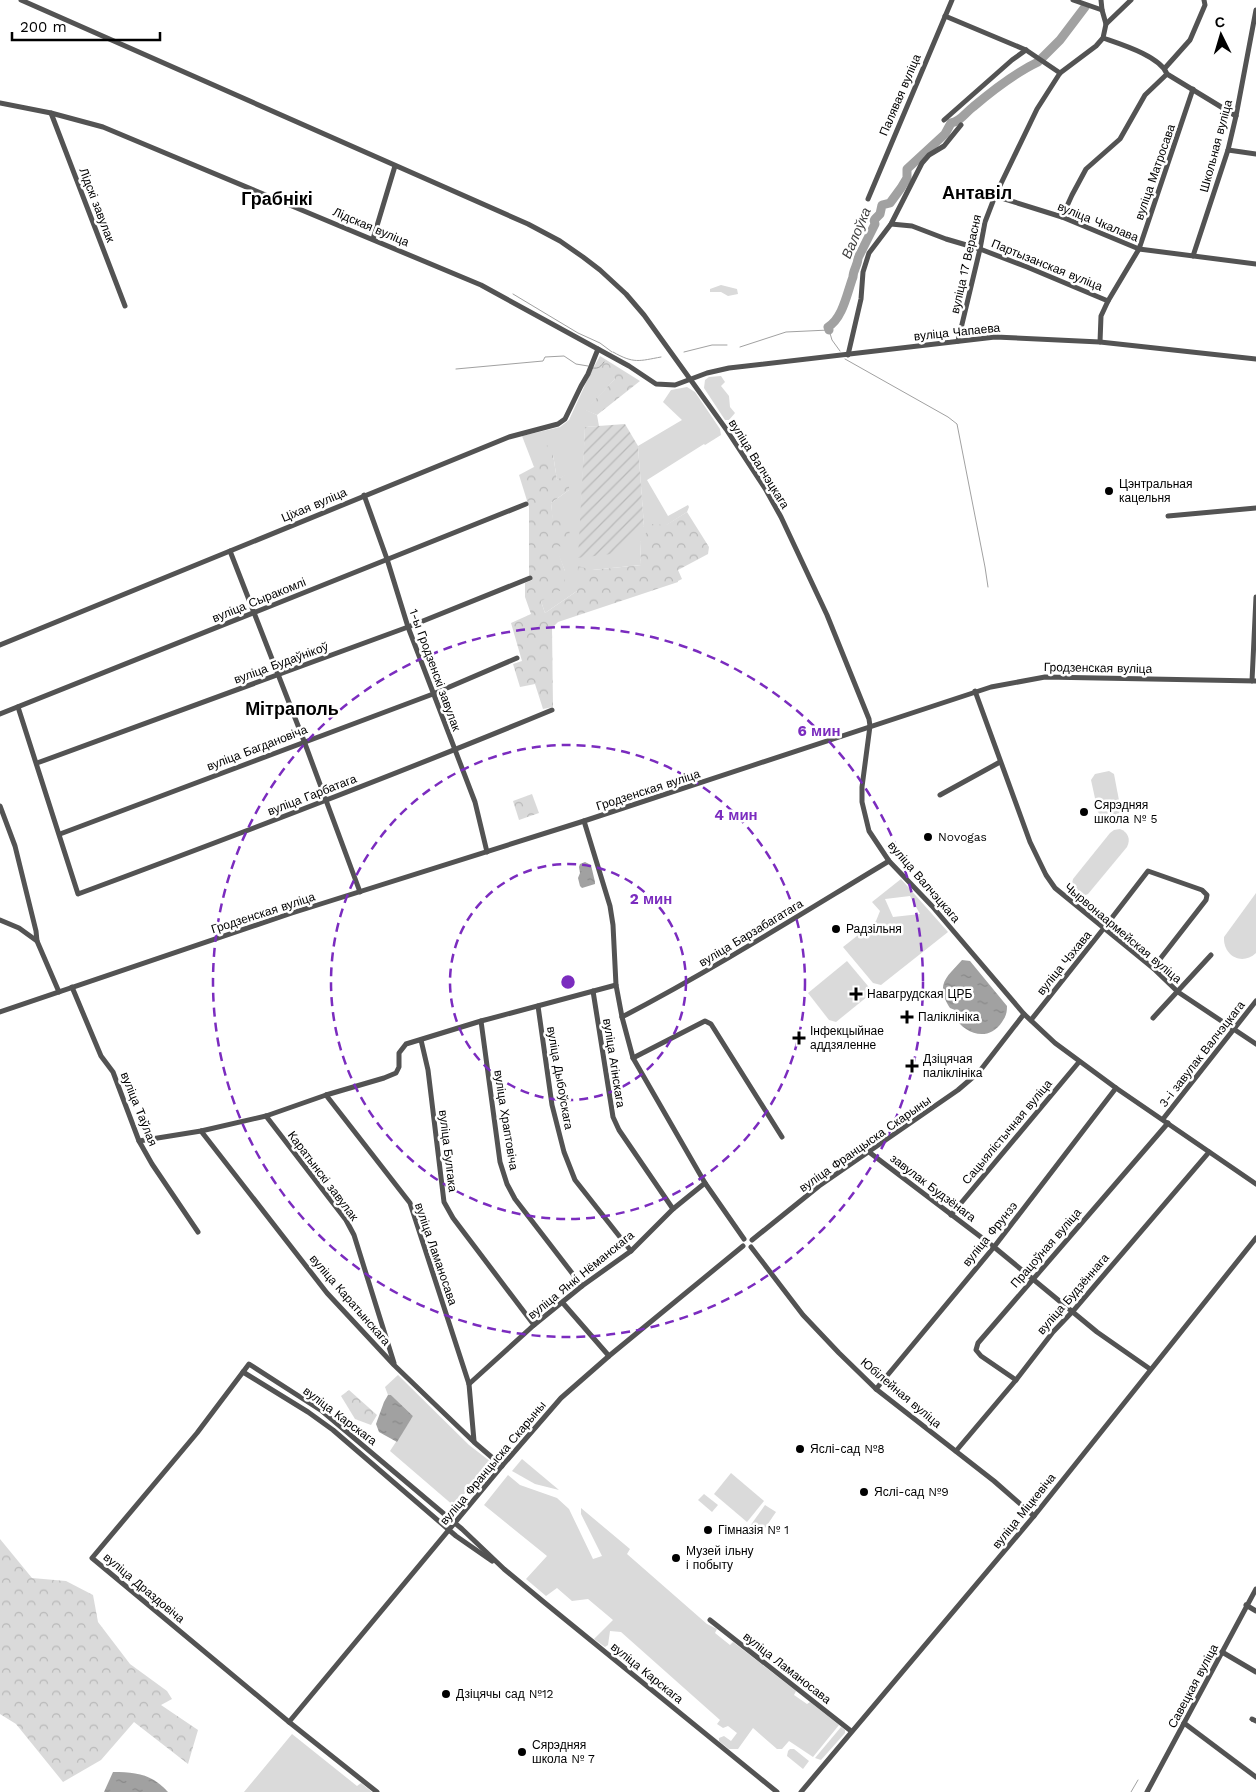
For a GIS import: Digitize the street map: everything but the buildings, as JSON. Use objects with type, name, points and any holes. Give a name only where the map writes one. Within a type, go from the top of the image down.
[{"type":"street","name":"вуліца Валчэцкага","points":[[21,0],[528,224],[583,257],[626,294],[644,315],[691,380],[766,490],[827,615],[864,704],[870,726],[862,787],[862,802],[869,831],[889,861],[932,906],[1024,1014],[1055,1043],[1116,1088],[1256,1184]]},
{"type":"street","name":"Палявая вуліца","points":[[868,198],[952,0]]},
{"type":"street","points":[[1073,0],[1102,10]]},
{"type":"street","points":[[1101,0],[1106,24],[1103,38],[1140,52],[1236,116]]},
{"type":"street","points":[[1106,24],[1131,0]]},
{"type":"street","points":[[1062,217],[1086,169],[1120,139],[1145,95],[1190,40],[1205,5],[1204,0]]},
{"type":"street","name":"Школьная вуліца","points":[[1193,256],[1228,150],[1256,10]]},
{"type":"street","points":[[945,16],[1026,50],[1060,72]]},
{"type":"street","name":"вуліца 17 Верасня","points":[[958,341],[985,222],[995,196],[1037,109],[1060,72],[1096,46],[1103,38]]},
{"type":"street","points":[[944,120],[1026,50]]},
{"type":"street","name":"вуліца Матросава","points":[[1100,342],[1101,316],[1139,249],[1194,89]]},
{"type":"street","name":"Лідская вуліца","points":[[0,103],[51,112],[103,127],[481,284],[629,366],[656,384],[675,385],[691,380]]},
{"type":"street","name":"Лідскі завулак","points":[[51,112],[125,306]]},
{"type":"street","points":[[848,355],[869,253],[891,224],[922,163],[929,155],[944,146],[961,125]]},
{"type":"street","points":[[1228,150],[1256,154]]},
{"type":"street","points":[[373,239],[395,166]]},
{"type":"street","name":"вуліца Чкалава","points":[[995,196],[1062,217],[1139,249],[1256,264]]},
{"type":"street","name":"Партызанская вуліца","points":[[891,224],[912,226],[980,249],[1108,301]]},
{"type":"street","name":"вуліца Чапаева","points":[[691,380],[729,368],[995,337],[1100,342],[1256,359]]},
{"type":"street","name":"Ціхая вуліца","points":[[0,645],[509,436],[558,424],[565,419],[588,374],[598,349]]},
{"type":"street","name":"1-ы Гродзенскі завулак","points":[[364,495],[387,559],[408,627],[475,802],[487,852]]},
{"type":"street","name":"вуліца Сыракомлі","points":[[0,714],[526,504]]},
{"type":"street","points":[[1168,516],[1256,508]]},
{"type":"street","points":[[230,551],[360,892]]},
{"type":"street","name":"вуліца Будаўнікоў","points":[[37,763],[408,627],[530,578]]},
{"type":"street","points":[[1254,681],[1256,597]]},
{"type":"street","name":"вуліца Багдановіча","points":[[60,834],[433,694],[517,658]]},
{"type":"street","name":"Гродзенская вуліца","points":[[0,1012],[975,691],[1044,676],[1131,680],[1254,681]]},
{"type":"street","name":"Чырвонаармейская вуліца","points":[[975,691],[1030,842],[1046,875],[1055,888],[1153,968],[1178,992],[1256,1044]]},
{"type":"street","points":[[18,708],[60,834]]},
{"type":"street","name":"вуліца Гарбатага","points":[[60,834],[78,894],[326,801],[552,710]]},
{"type":"street","points":[[940,795],[1000,762]]},
{"type":"street","points":[[0,806],[16,846],[37,941],[59,992]]},
{"type":"street","points":[[584,821],[610,906],[613,924],[616,985],[633,1058],[705,1183],[744,1239],[742,1242],[743,1246],[747,1249],[751,1247],[753,1244],[752,1240],[744,1239]]},
{"type":"street","name":"вуліца Барзабагатага","points":[[622,1017],[682,986],[889,861]]},
{"type":"street","name":"вуліца Чэхава","points":[[1031,1020],[1148,871],[1202,890],[1207,895],[1206,900],[1153,968]]},
{"type":"street","points":[[0,920],[20,928],[37,941]]},
{"type":"street","points":[[1152,1018],[1211,955]]},
{"type":"street","points":[[139,1141],[201,1131],[266,1116],[384,1078],[396,1073],[399,1067],[399,1053],[406,1044],[481,1021],[616,985]]},
{"type":"street","name":"вуліца Таўлая","points":[[72,988],[102,1056],[113,1072],[139,1141],[152,1164],[198,1232]]},
{"type":"street","name":"вуліца Агінскага","points":[[593,991],[613,1117],[619,1130],[673,1209]]},
{"type":"street","name":"3-і завулак Валчэцкага","points":[[1165,1121],[1256,1001]]},
{"type":"street","name":"вуліца Дыбоўскага","points":[[538,1006],[552,1105],[564,1152],[575,1180],[631,1251]]},
{"type":"street","name":"вуліца Францыска Скарыны","points":[[752,1240],[819,1186],[958,1090],[979,1072],[1024,1014]]},
{"type":"street","name":"вуліца Храптовіча","points":[[481,1021],[500,1162],[507,1184],[514,1199],[582,1286]]},
{"type":"street","points":[[633,1058],[705,1021],[711,1024],[782,1137]]},
{"type":"street","name":"вуліца Булгака","points":[[421,1040],[428,1070],[444,1202],[453,1218],[534,1325]]},
{"type":"street","name":"Сацыялістычная вуліца","points":[[951,1215],[1079,1062]]},
{"type":"street","name":"вуліца Фрунзэ","points":[[876,1389],[994,1247],[1116,1088]]},
{"type":"street","name":"вуліца Ламаносава","points":[[326,1096],[410,1203],[469,1384],[474,1442]]},
{"type":"street","name":"Каратынскі завулак","points":[[266,1116],[346,1220],[354,1235],[394,1365]]},
{"type":"street","name":"Працоўная вуліца","points":[[1016,1380],[981,1356],[976,1350],[978,1343],[1165,1121]]},
{"type":"street","name":"вуліца Каратынскага","points":[[201,1131],[327,1293],[394,1365],[474,1442],[502,1466]]},
{"type":"street","name":"завулак Будзёнага","points":[[869,1152],[994,1247],[1097,1332],[1150,1369]]},
{"type":"street","name":"вуліца Будзённага","points":[[956,1451],[1016,1380],[1053,1332],[1209,1152]]},
{"type":"street","name":"вуліца Янкі Нёманскага","points":[[469,1384],[562,1302],[631,1251],[673,1209],[705,1183]]},
{"type":"street","name":"вуліца Міцкевіча","points":[[801,1792],[1034,1516],[1256,1238]]},
{"type":"street","name":"вуліца Францыска Скарыны","points":[[289,1722],[561,1398],[743,1246]]},
{"type":"street","name":"Юбілейная вуліца","points":[[751,1247],[803,1315],[838,1353],[876,1389],[956,1451],[1034,1516]]},
{"type":"street","points":[[562,1302],[609,1356]]},
{"type":"street","name":"вуліца Драздовіча","points":[[249,1364],[197,1433],[92,1558],[376,1792]]},
{"type":"street","name":"вуліца Карскага","points":[[249,1364],[322,1412],[455,1523],[504,1569],[621,1667],[777,1792]]},
{"type":"street","name":"вуліца Карскага","points":[[244,1372],[308,1412],[332,1430],[449,1530],[504,1569]]},
{"type":"street","name":"Савецкая вуліца","points":[[1147,1792],[1256,1589]]},
{"type":"street","points":[[1246,1605],[1256,1611]]},
{"type":"street","name":"вуліца Ламаносава","points":[[710,1620],[851,1731]]},
{"type":"street","points":[[1222,1652],[1256,1672]]},
{"type":"street","points":[[1184,1724],[1256,1777]]},
{"type":"green space","points":[[721,285],[737,289],[738,294],[728,296],[721,292],[710,292],[710,289]]},
{"type":"green space","points":[[600,356],[640,381],[597,415],[585,410],[615,379],[611,372],[591,372]]},
{"type":"green space","points":[[591,372],[612,372],[615,379],[586,410],[597,415],[599,426],[585,427],[579,558],[644,526],[638,446],[682,420],[663,402],[671,390],[687,387],[695,392],[720,429],[721,435],[647,480],[668,516],[688,505],[689,507],[687,512],[640,542],[641,565],[592,570],[577,591],[545,613],[541,601],[565,571],[555,546],[551,503],[569,490],[569,473],[557,480],[553,454],[534,467],[522,436],[560,427],[569,420]]},
{"type":"green space","points":[[721,376],[725,382],[721,386],[729,396],[730,407],[735,413],[729,420],[725,420],[704,388],[705,380],[709,377]]},
{"type":"green space","points":[[625,424],[638,446],[644,526],[619,553],[578,558],[585,427]]},
{"type":"green space","points":[[547,445],[553,454],[557,480],[569,472],[569,490],[551,503],[553,519],[571,524],[567,547],[556,546],[565,571],[565,588],[541,601],[545,613],[577,591],[578,566],[592,570],[641,565],[640,542],[652,524],[666,525],[687,512],[709,547],[708,554],[678,570],[682,579],[678,582],[558,622],[552,628],[553,707],[543,709],[535,684],[520,687],[513,664],[522,661],[511,623],[531,614],[525,597],[525,583],[532,580],[529,575],[529,507],[519,475],[534,467]]},
{"type":"green space","points":[[1109,771],[1114,774],[1121,811],[1117,815],[1102,818],[1098,812],[1091,780],[1095,774]]},
{"type":"green space","points":[[532,794],[539,813],[519,820],[513,801]]},
{"type":"green space","points":[[1120,829],[1128,836],[1127,847],[1088,894],[1080,896],[1075,894],[1071,887],[1073,879],[1110,833]]},
{"type":"green space","points":[[901,879],[948,932],[881,985],[873,983],[843,947],[876,921],[880,911],[872,902]],"holes":[[[910,896],[920,914],[893,917],[885,899]]]},
{"type":"green space","points":[[1256,893],[1256,953],[1251,957],[1239,959],[1230,954],[1224,937]]},
{"type":"green space","points":[[847,961],[873,992],[836,1022],[829,1020],[808,993]]},
{"type":"green space","points":[[398,1375],[469,1445],[491,1462],[454,1506],[390,1451],[413,1416],[391,1395],[388,1395],[385,1387]]},
{"type":"green space","points":[[349,1390],[377,1415],[371,1425],[355,1419],[341,1396]]},
{"type":"green space","points":[[522,1459],[559,1490],[535,1484],[512,1471]]},
{"type":"green space","points":[[731,1473],[764,1501],[747,1522],[714,1494]]},
{"type":"green space","points":[[508,1475],[520,1485],[557,1498],[569,1509],[593,1559],[602,1556],[581,1514],[581,1508],[630,1549],[627,1554],[707,1624],[717,1629],[715,1633],[730,1645],[733,1642],[796,1691],[794,1695],[807,1704],[810,1702],[839,1725],[813,1757],[789,1741],[782,1749],[777,1749],[753,1728],[738,1749],[729,1749],[719,1741],[719,1738],[724,1736],[731,1741],[737,1733],[728,1726],[723,1728],[717,1724],[720,1720],[621,1632],[610,1631],[608,1645],[605,1647],[594,1639],[613,1620],[588,1599],[572,1601],[557,1588],[546,1596],[526,1579],[547,1556],[484,1505]]},
{"type":"green space","points":[[704,1494],[718,1505],[712,1512],[698,1500]]},
{"type":"green space","points":[[765,1505],[776,1512],[761,1534],[750,1526]]},
{"type":"green space","points":[[0,1539],[32,1578],[66,1581],[93,1595],[98,1622],[130,1664],[167,1691],[172,1699],[161,1705],[198,1730],[188,1764],[134,1722],[101,1760],[63,1782],[16,1724],[0,1714]]},
{"type":"green space","points":[[841,1727],[845,1730],[845,1733],[821,1760],[815,1758]]},
{"type":"green space","points":[[292,1734],[357,1786],[361,1783],[372,1792],[244,1792]]},
{"type":"green space","points":[[790,1749],[794,1749],[809,1761],[803,1769],[787,1756]]},
{"type":"water","points":[[585,862],[591,865],[595,884],[582,888],[578,878],[580,873],[579,867],[580,864]]},
{"type":"water","points":[[962,960],[970,961],[1007,1006],[1002,1022],[996,1029],[990,1032],[976,1034],[963,1027],[953,1015],[955,1010],[950,1008],[943,993],[944,982]]},
{"type":"water","points":[[388,1395],[391,1395],[413,1416],[397,1442],[379,1432],[376,1424]]},
{"type":"water","points":[[113,1772],[143,1775],[156,1781],[168,1792],[104,1792]]},
{"type":"waterway","name":"Валоўка","points":[[1042,58],[1060,40],[1085,7]]},
{"type":"waterway","name":"Валоўка","points":[[829,330],[828,327],[837,318],[844,305],[858,258],[875,224],[874,220],[880,214],[882,205],[890,203],[901,188],[907,178],[907,169],[945,134],[951,123],[960,119],[1004,82],[1038,62]]},
{"type":"waterway","points":[[513,294],[578,333],[600,343],[612,352]]},
{"type":"waterway","name":"Валоўка","points":[[740,347],[786,332],[829,330],[832,340],[840,351]]},
{"type":"waterway","name":"Валоўка","points":[[684,352],[712,345],[727,345]]},
{"type":"waterway","name":"Валоўка","points":[[613,352],[632,360],[647,360],[661,357]]},
{"type":"waterway","name":"Валоўка","points":[[456,369],[543,361],[545,357],[564,356],[576,364],[588,366]]},
{"type":"waterway","points":[[845,359],[948,417],[957,424],[988,587]]},
{"type":"waterway","name":"Валоўка","points":[[593,368],[598,368],[604,362]]},
{"type":"waterway","points":[[1131,1792],[1138,1780]]},
{"type":"place","name":"Цэнтральная кацельня","points":[[1109,491]]},
{"type":"place","name":"Сярэдняя школа № 5","points":[[1084,812]]},
{"type":"place","name":"Novogas","points":[[928,837]]},
{"type":"place","name":"Радзільня","points":[[836,929]]},
{"type":"place","name":"Навагрудская ЦРБ","points":[[856,994]]},
{"type":"place","name":"Паліклініка","points":[[907,1017]]},
{"type":"place","name":"Інфекцыйнае аддзяленне","points":[[799,1038]]},
{"type":"place","name":"Дзіцячая паліклініка","points":[[912,1066]]},
{"type":"place","name":"Яслі-сад №8","points":[[800,1449]]},
{"type":"place","name":"Яслі-сад №9","points":[[864,1492]]},
{"type":"place","name":"Гімназія № 1","points":[[708,1530]]},
{"type":"place","name":"Музей ільну і побыту","points":[[676,1558]]},
{"type":"place","name":"Дзіцячы сад №12","points":[[446,1694]]},
{"type":"place","name":"Сярэдняя школа № 7","points":[[522,1752]]},
{"type":"district","name":"Антавіл","points":[[977,193]]},
{"type":"district","name":"Грабнікі","points":[[277,199]]},
{"type":"district","name":"Мітраполь","points":[[292,709]]}]
